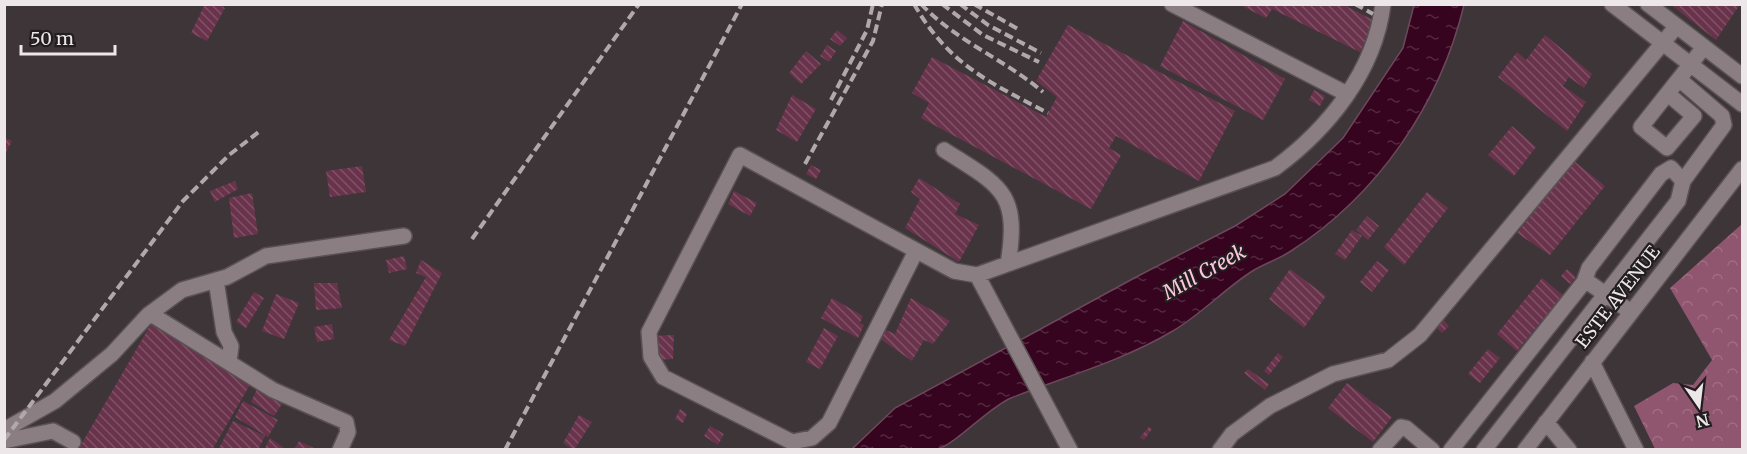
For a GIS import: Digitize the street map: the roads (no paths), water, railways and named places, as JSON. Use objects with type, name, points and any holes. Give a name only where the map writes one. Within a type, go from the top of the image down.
[{"type":"street","points":[[1172,4],[1347,94]]},
{"type":"street","points":[[916,251],[829,423],[808,444],[792,442],[663,377],[651,357],[649,332],[740,155],[954,271],[977,275],[1275,168],[1296,152],[1326,123],[1359,77],[1380,31],[1383,4]]},
{"type":"street","points":[[1611,4],[1743,104]]},
{"type":"street","points":[[1648,4],[1743,76]]},
{"type":"street","points":[[1220,450],[1232,434],[1270,406],[1333,374],[1388,360],[1420,335],[1661,42],[1676,27]]},
{"type":"street","points":[[1668,94],[1704,47]]},
{"type":"street","points":[[1484,450],[1678,201],[1683,181],[1713,142],[1724,121],[1679,79]]},
{"type":"street","points":[[944,150],[994,182],[1002,190],[1011,217],[1008,264]]},
{"type":"street","points":[[1451,450],[1585,280],[1589,268],[1661,174],[1671,168],[1683,181]]},
{"type":"street","name":"ESTE AVENUE","points":[[1524,450],[1743,169]]},
{"type":"street","points":[[4,430],[63,394],[112,354],[148,315],[182,290],[227,278],[266,256],[404,236]]},
{"type":"street","points":[[977,275],[1070,450]]},
{"type":"street","points":[[216,280],[224,332],[231,346],[229,362]]},
{"type":"street","points":[[1585,280],[1631,312]]},
{"type":"street","points":[[148,315],[154,316],[273,390],[346,422],[348,432],[340,450]]},
{"type":"street","points":[[1592,362],[1603,378],[1636,450]]},
{"type":"street","points":[[1546,422],[1569,450]]},
{"type":"street","points":[[1380,450],[1401,427],[1406,428],[1423,447]]},
{"type":"street","points":[[4,441],[53,431],[73,442]]},
{"type":"water","name":"Mill Creek","points":[[1414,5],[1464,5],[1439,77],[1422,112],[1378,175],[1322,228],[1286,254],[1243,277],[1193,318],[1171,332],[1133,352],[1011,398],[944,446],[918,451],[851,450],[895,408],[1235,226],[1285,194],[1343,138],[1403,48]]},
{"type":"railway","points":[[472,239],[639,4]]},
{"type":"railway","points":[[505,450],[742,4]]},
{"type":"railway","points":[[831,100],[867,30],[873,4]]},
{"type":"railway","points":[[805,164],[873,41],[882,4]]},
{"type":"railway","points":[[914,4],[927,25],[956,57],[989,81],[1048,113]]},
{"type":"railway","points":[[921,4],[949,29],[1043,92]]},
{"type":"railway","points":[[942,4],[983,35],[1039,62]]},
{"type":"railway","points":[[960,4],[988,25],[1041,53]]},
{"type":"railway","points":[[974,4],[1018,29]]},
{"type":"railway","points":[[1355,4],[1373,14]]},
{"type":"railway","points":[[4,440],[183,201],[229,155],[260,131]]}]
